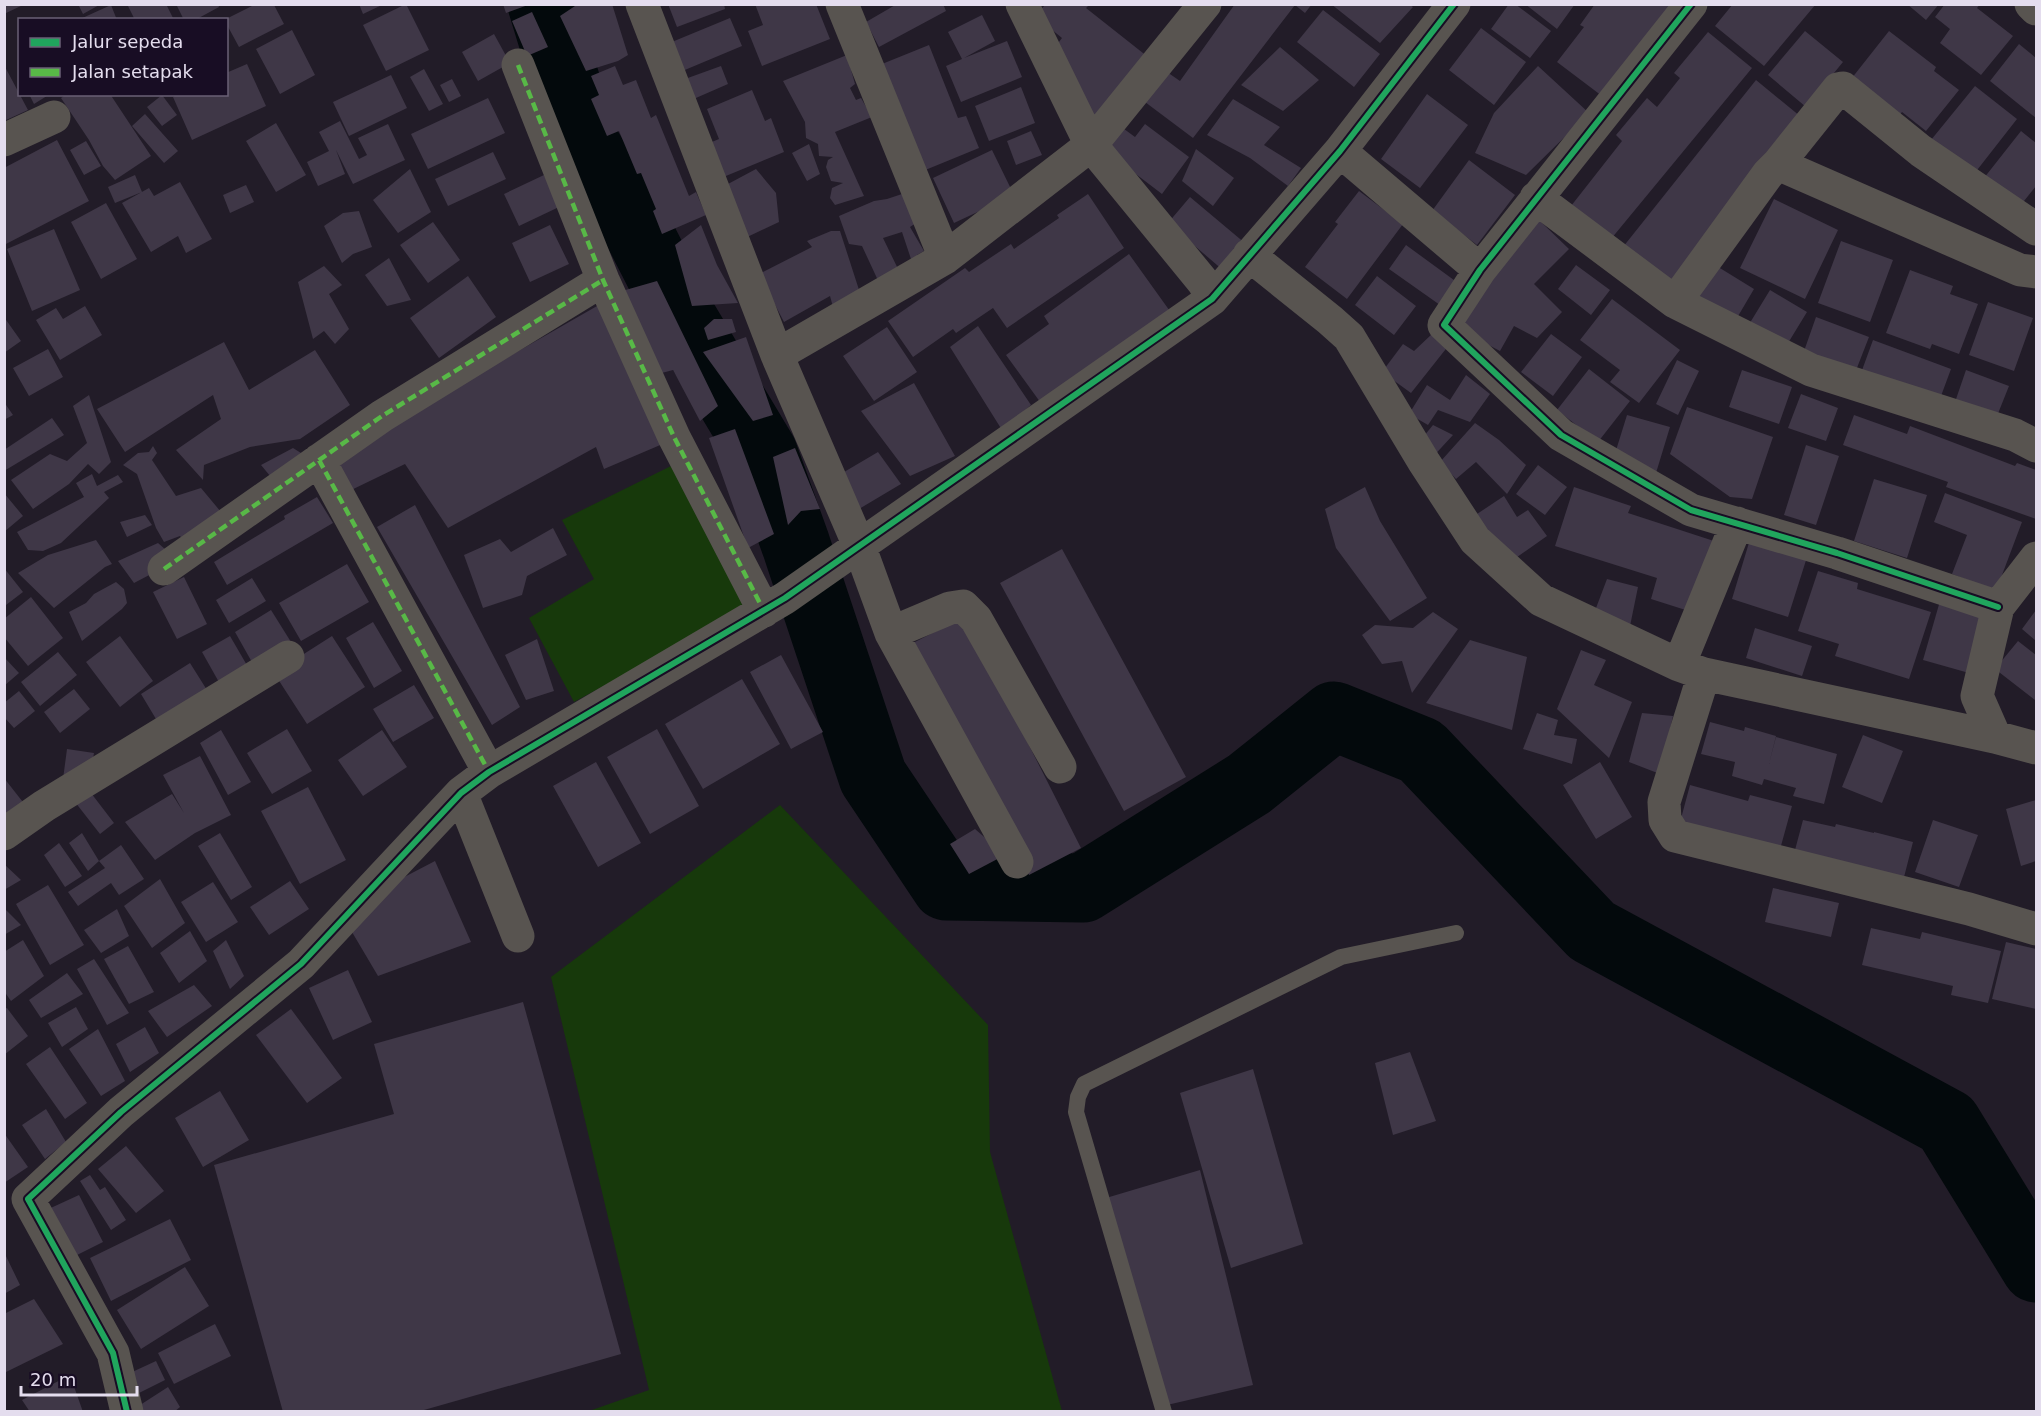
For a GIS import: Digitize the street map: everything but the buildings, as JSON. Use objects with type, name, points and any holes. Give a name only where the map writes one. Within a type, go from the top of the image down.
[{"type":"street","points":[[642,4],[777,355],[860,548],[891,633],[1017,862]]},
{"type":"street","points":[[842,4],[945,258]]},
{"type":"street","points":[[1022,4],[1091,146],[1204,283],[1212,299]]},
{"type":"street","points":[[777,355],[945,258],[1091,146],[1205,4]]},
{"type":"street","points":[[127,1412],[113,1353],[28,1199],[121,1112],[301,964],[462,792],[489,772],[775,605],[860,548],[1212,299],[1340,151],[1454,4]]},
{"type":"street","points":[[1691,4],[1480,270],[1444,325],[1561,435],[1691,510],[1837,553],[1998,607]]},
{"type":"street","points":[[2031,4],[2037,9]]},
{"type":"street","points":[[518,65],[603,280],[674,437],[775,605]]},
{"type":"street","points":[[1675,302],[1768,174],[1838,89],[1843,88],[1921,151],[2037,229]]},
{"type":"street","points":[[4,140],[54,117]]},
{"type":"street","points":[[1340,151],[1480,270]]},
{"type":"street","points":[[1778,164],[2020,270],[2037,272]]},
{"type":"street","points":[[1536,198],[1675,302],[1811,370],[2015,435],[2037,446]]},
{"type":"street","points":[[1250,255],[1348,337],[1424,462],[1475,540],[1540,600],[1691,670],[2037,748]]},
{"type":"street","points":[[164,569],[382,416],[603,280]]},
{"type":"street","points":[[319,460],[489,772]]},
{"type":"street","points":[[1737,524],[1691,670],[1664,802],[1665,820],[1674,836],[1969,909],[2037,929]]},
{"type":"street","points":[[1995,737],[1977,696],[1998,607],[2037,558]]},
{"type":"street","points":[[891,633],[950,608],[963,606],[975,619],[1060,767]]},
{"type":"street","points":[[4,834],[44,806],[288,657]]},
{"type":"street","points":[[462,792],[518,936]]},
{"type":"lane","points":[[1164,1412],[1076,1112],[1078,1097],[1084,1084],[1341,957],[1456,933]]},
{"type":"green space","points":[[671,466],[749,607],[574,702],[529,618],[594,579],[562,520]]},
{"type":"green space","points":[[780,805],[988,1025],[990,1152],[1062,1411],[589,1411],[649,1390],[551,977]]},
{"type":"waterway","points":[[542,4],[584,142],[638,231],[684,321],[763,453],[873,777],[946,886],[1083,888],[1249,784],[1334,716],[1421,751],[1592,931],[1947,1123],[2036,1268]]},
{"type":"marked path","points":[[518,65],[603,280],[674,437],[764,611]]},
{"type":"marked path","points":[[164,569],[382,416],[603,280]]},
{"type":"marked path","points":[[319,460],[489,772]]},
{"type":"cycle path","points":[[127,1412],[113,1353],[28,1199],[121,1112],[301,964],[461,793],[489,772],[785,598],[1212,299],[1340,151],[1454,4]]},
{"type":"cycle path","points":[[1691,4],[1480,270],[1444,325],[1561,435],[1691,510],[1837,553],[1998,607]]}]
